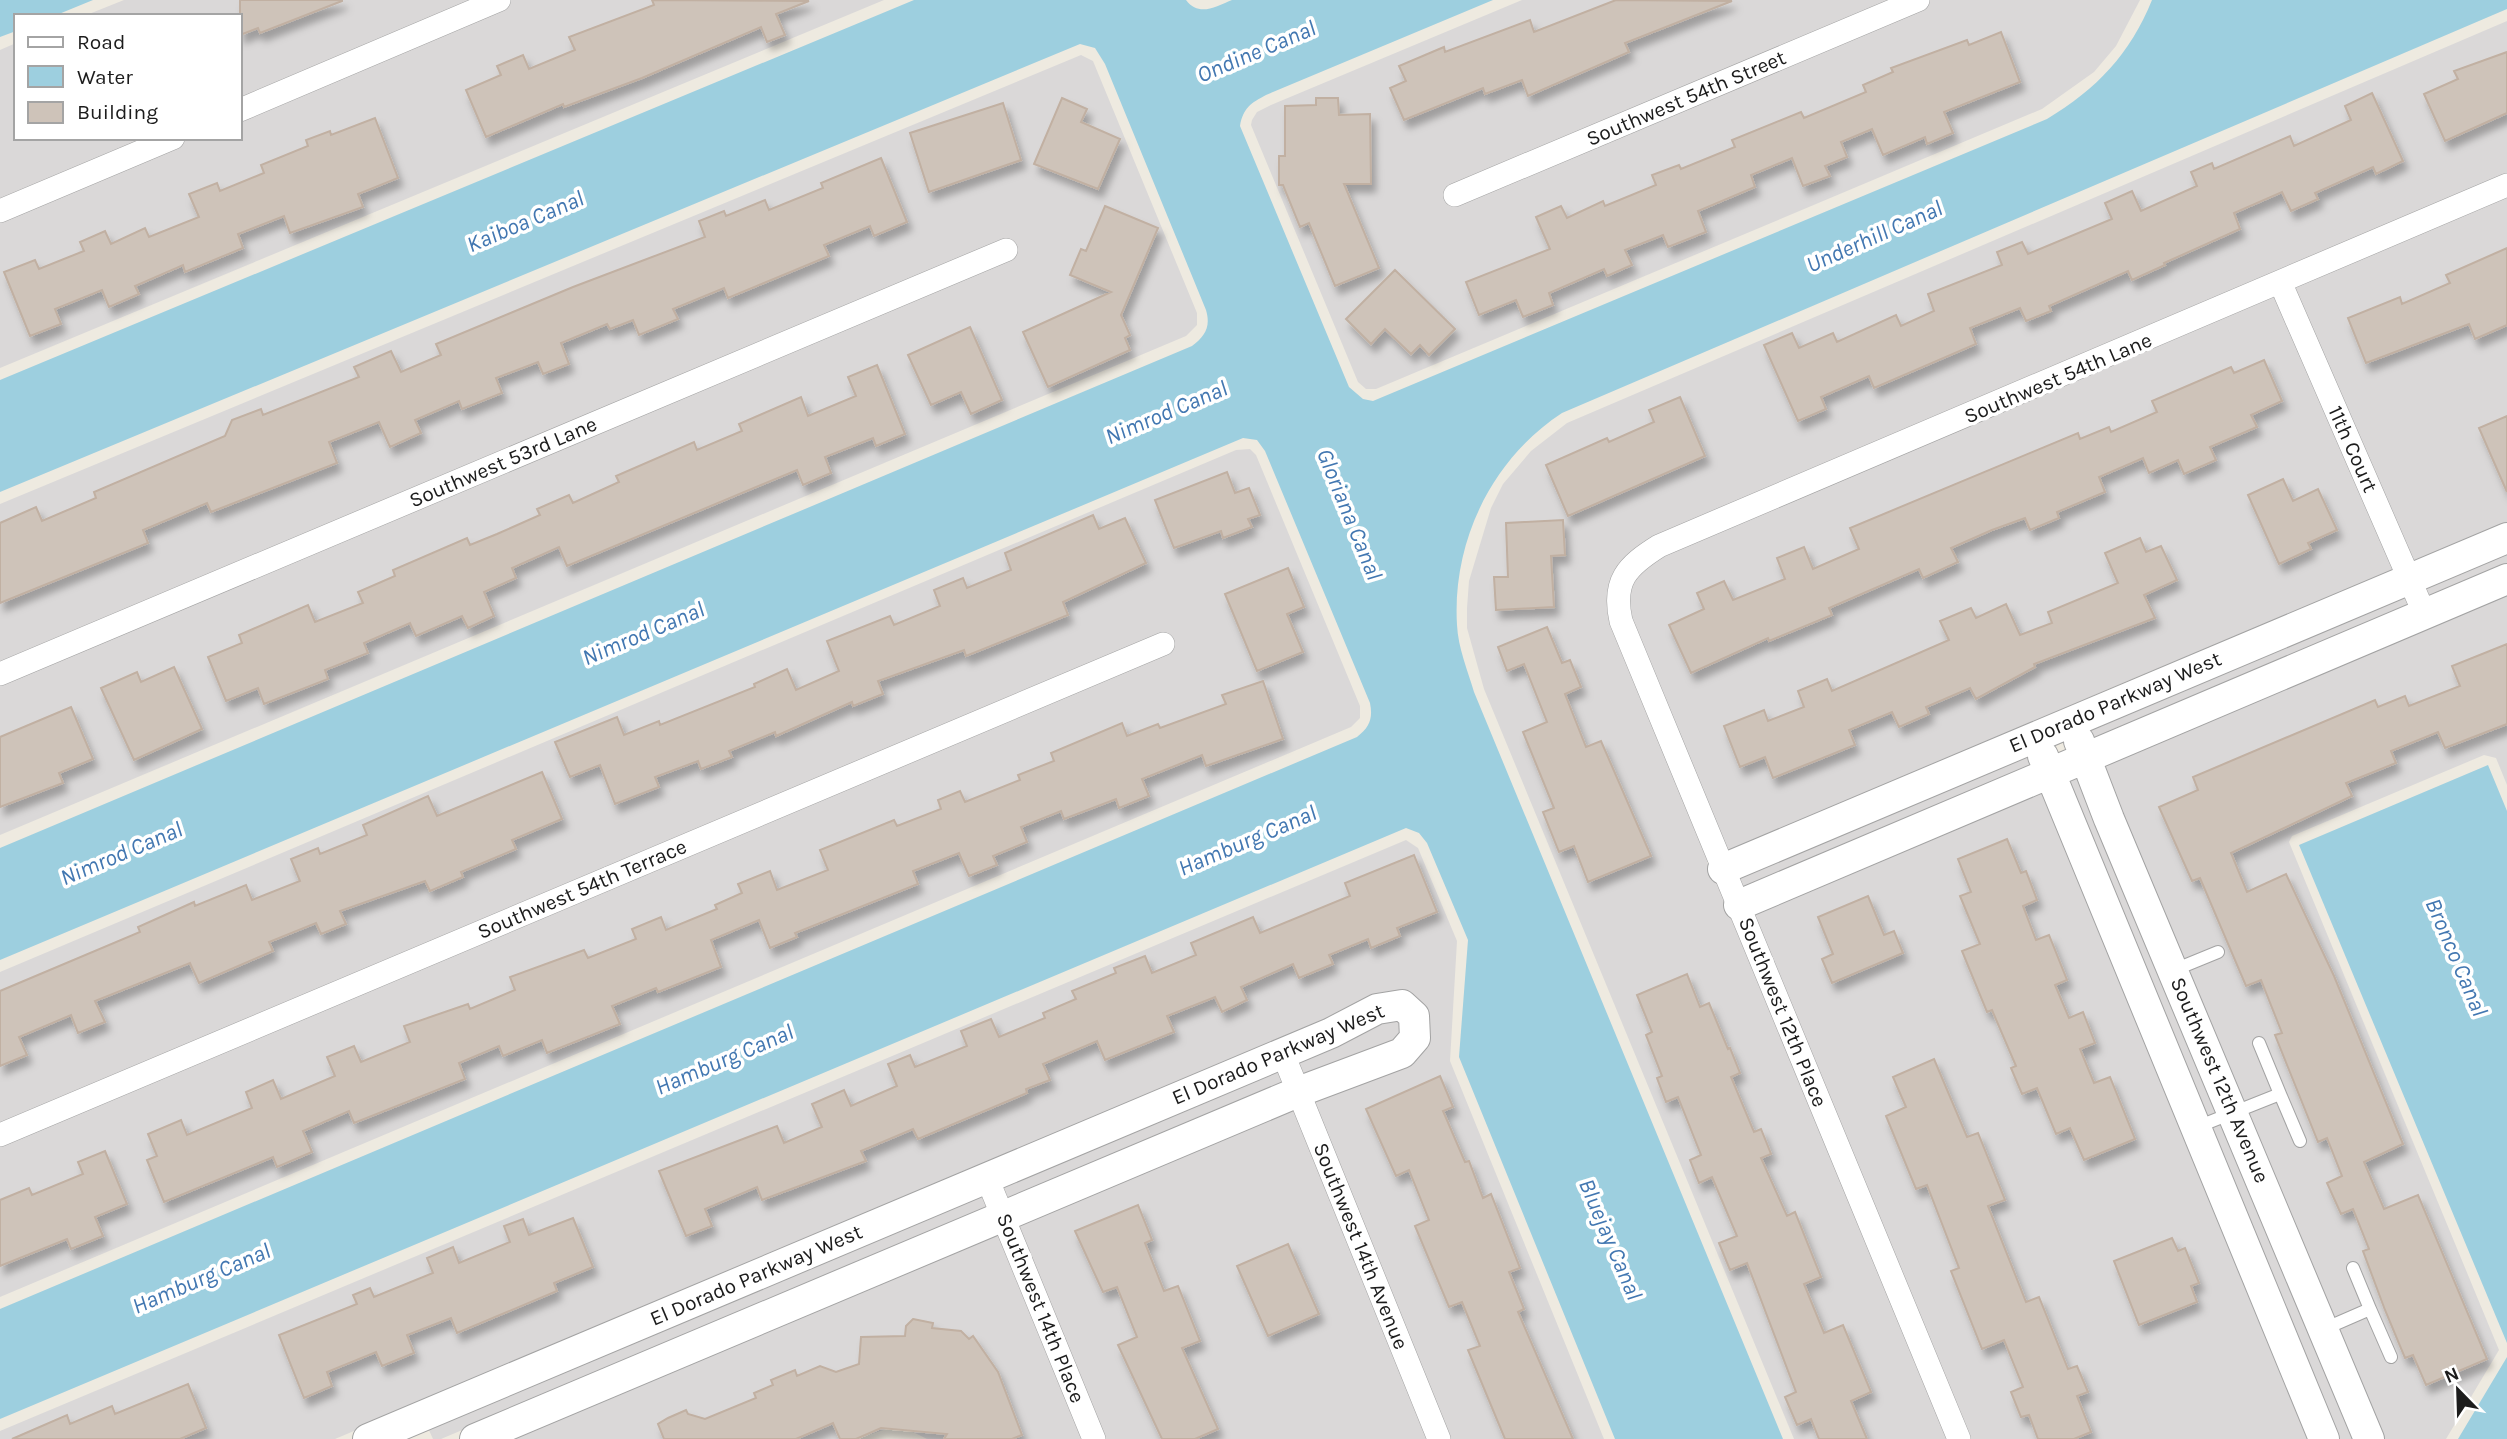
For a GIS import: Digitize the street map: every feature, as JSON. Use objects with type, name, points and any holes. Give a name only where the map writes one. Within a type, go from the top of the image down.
[{"type":"street","points":[[242,109],[499,0]]},
{"type":"street","name":"Southwest 54th Street","points":[[1455,195],[1918,0]]},
{"type":"street","points":[[0,211],[168,140]]},
{"type":"street","name":"Southwest 54th Lane","points":[[1620,584],[1629,567],[1659,546],[2281,284],[2507,185]]},
{"type":"street","name":"Southwest 53rd Lane","points":[[0,674],[1006,250]]},
{"type":"street","name":"11th Court","points":[[2281,284],[2426,615]]},
{"type":"street","name":"El Dorado Parkway West","points":[[1723,869],[2507,538]]},
{"type":"street","name":"El Dorado Parkway West","points":[[1739,905],[2507,579]]},
{"type":"street","name":"Southwest 12th Place","points":[[1620,584],[1617,602],[1621,621],[1959,1439]]},
{"type":"street","name":"Southwest 54th Terrace","points":[[0,1135],[1163,644]]},
{"type":"street","name":"Southwest 12th Avenue","points":[[2071,722],[2369,1439]]},
{"type":"street","name":"Southwest 12th Avenue","points":[[2035,736],[2324,1439]]},
{"type":"street","name":"El Dorado Parkway West","points":[[368,1439],[416,1430],[987,1178],[1283,1054],[1389,1005],[1402,1005],[1414,1016],[1415,1038],[1402,1053],[1298,1092],[475,1439]]},
{"type":"street","name":"Southwest 14th Avenue","points":[[1283,1054],[1439,1439]]},
{"type":"street","name":"Southwest 14th Place","points":[[987,1178],[1094,1439]]},
{"type":"lane","points":[[2173,971],[2218,952]]},
{"type":"lane","points":[[2259,1043],[2300,1141]]},
{"type":"lane","points":[[2197,1127],[2280,1094]]},
{"type":"lane","points":[[2353,1268],[2391,1357]]},
{"type":"lane","points":[[2324,1329],[2370,1309]]},
{"type":"shaded area","points":[[124,0],[884,0],[0,368],[0,50],[14,44],[14,140],[242,140],[242,14],[89,14]]},
{"type":"shaded area","points":[[1522,0],[2140,0],[2116,46],[2094,72],[2042,109],[1376,389],[1366,389],[1358,382],[1251,125],[1252,120],[1257,112],[1271,105]]},
{"type":"shaded area","points":[[2507,21],[2507,524],[2111,688],[1707,862],[1718,885],[2029,753],[2035,766],[1723,898],[1733,922],[2045,790],[2312,1439],[1794,1439],[1484,689],[1467,628],[1469,581],[1491,508],[1503,484],[1531,451],[1567,423]]},
{"type":"shaded area","points":[[1081,55],[1093,61],[1197,313],[1197,325],[1186,336],[0,835],[0,504]]},
{"type":"shaded area","points":[[1250,449],[1256,455],[1360,706],[1360,718],[1351,727],[0,1297],[0,972],[1236,450]]},
{"type":"shaded area","points":[[2507,552],[2507,564],[2242,680],[2092,741],[2087,729]]},
{"type":"shaded area","points":[[2507,593],[2507,785],[2496,758],[2484,755],[2292,836],[2289,842],[2499,1350],[2446,1439],[2382,1439],[2102,766]]},
{"type":"shaded area","points":[[2080,775],[2356,1439],[2337,1439],[2066,781]]},
{"type":"shaded area","points":[[1406,840],[1418,848],[1457,941],[1450,1061],[1604,1439],[927,1439],[899,1425],[856,1439],[509,1439],[1303,1104],[1406,1066],[1420,1056],[1426,1045],[1407,994],[1389,992],[1372,996],[1325,1021],[335,1439],[0,1439],[0,1431]]},
{"type":"shaded area","points":[[1400,1018],[1405,1025],[1396,1041],[1282,1084],[441,1439],[433,1439],[428,1428],[1382,1021]]},
{"type":"water","points":[[0,0],[93,0],[59,14],[14,14],[14,32],[0,37]]},
{"type":"water","points":[[914,0],[1186,0],[1196,8],[1208,9],[1232,0],[1493,0],[1266,95],[1248,107],[1241,120],[1240,126],[1349,387],[1363,399],[1373,401],[2047,119],[2081,95],[2110,68],[2133,37],[2152,0],[2507,0],[2507,9],[1562,413],[1537,432],[1515,454],[1481,505],[1461,563],[1457,594],[1459,642],[1474,692],[1783,1439],[1615,1439],[1459,1057],[1468,940],[1427,843],[1419,833],[1406,828],[0,1419],[0,1309],[1357,737],[1368,726],[1371,718],[1370,703],[1265,451],[1257,440],[1243,438],[0,960],[0,848],[1192,346],[1200,339],[1206,331],[1206,310],[1105,64],[1095,48],[1080,44],[0,492],[0,380]]},
{"type":"water","name":"Bronco Canal","points":[[2488,765],[2507,811],[2507,1343],[2299,845]]},
{"type":"water","points":[[2507,1357],[2507,1439],[2458,1439]]},
{"type":"building","points":[[240,0],[342,0],[260,33],[258,28],[242,34]]},
{"type":"building","points":[[652,0],[809,1],[776,14],[785,35],[767,42],[761,27],[642,78],[564,107],[563,104],[486,137],[466,90],[501,75],[497,66],[523,55],[529,69],[575,50],[569,37],[654,5]]},
{"type":"building","points":[[1616,0],[1732,1],[1625,43],[1629,52],[1528,96],[1522,80],[1485,94],[1483,88],[1404,120],[1390,88],[1406,81],[1399,66],[1444,47],[1445,52],[1530,20],[1534,32]]},
{"type":"building","points":[[2001,32],[2020,82],[1944,112],[1953,133],[1927,144],[1925,137],[1883,155],[1872,129],[1841,142],[1847,157],[1825,166],[1830,176],[1803,186],[1792,158],[1751,175],[1755,187],[1698,211],[1706,232],[1668,247],[1663,235],[1625,250],[1632,265],[1607,276],[1604,269],[1549,293],[1553,305],[1523,317],[1516,300],[1479,315],[1466,282],[1550,249],[1536,217],[1561,206],[1567,218],[1603,201],[1605,206],[1656,185],[1652,175],[1679,165],[1681,169],[1735,147],[1732,140],[1801,112],[1804,118],[1866,92],[1863,85],[1893,72],[1891,68],[1967,40],[1969,45]]},
{"type":"building","points":[[2507,52],[2507,113],[2445,141],[2424,94],[2458,79],[2454,71]]},
{"type":"building","points":[[2372,93],[2403,161],[2376,174],[2373,167],[2315,193],[2318,199],[2291,211],[2282,192],[2234,213],[2240,229],[2164,263],[2165,265],[2132,280],[2128,271],[2049,306],[2051,311],[2026,321],[2020,308],[1970,328],[1976,344],[1874,388],[1869,376],[1821,397],[1826,409],[1798,421],[1764,345],[1792,333],[1799,348],[1833,333],[1837,342],[1896,315],[1901,326],[1934,311],[1928,294],[2002,265],[1997,252],[2022,242],[2028,254],[2112,219],[2105,203],[2132,191],[2141,211],[2197,186],[2191,172],[2212,163],[2214,169],[2290,136],[2294,146],[2351,120],[2345,106]]},
{"type":"building","points":[[1062,98],[1087,109],[1081,122],[1120,139],[1098,189],[1034,164]]},
{"type":"building","points":[[1316,98],[1338,98],[1339,115],[1370,114],[1371,184],[1344,184],[1379,268],[1335,286],[1309,223],[1300,227],[1283,185],[1279,185],[1279,156],[1285,156],[1285,106],[1316,105]]},
{"type":"building","points":[[1003,103],[1021,160],[929,192],[910,133]]},
{"type":"building","points":[[375,118],[398,178],[358,194],[363,207],[290,233],[284,216],[238,234],[243,248],[185,272],[183,265],[135,286],[139,294],[109,307],[102,290],[55,309],[61,324],[30,336],[4,272],[35,260],[39,269],[84,251],[80,242],[105,231],[111,244],[145,228],[149,237],[199,217],[189,194],[217,183],[220,191],[264,173],[261,165],[308,146],[306,140],[330,131],[331,135]]},
{"type":"building","points":[[881,158],[907,222],[874,236],[870,226],[824,245],[829,256],[728,298],[724,288],[673,309],[678,319],[639,335],[633,320],[610,329],[607,324],[561,343],[569,364],[543,374],[538,362],[496,378],[502,393],[462,409],[459,401],[415,420],[421,433],[390,447],[379,422],[329,442],[337,463],[211,512],[207,503],[143,530],[148,543],[0,603],[0,523],[36,507],[42,521],[96,498],[94,492],[225,436],[232,420],[261,409],[263,415],[359,377],[354,367],[391,351],[401,372],[441,355],[436,344],[573,287],[705,237],[699,221],[724,211],[726,216],[765,200],[769,210],[823,188],[821,183]]},
{"type":"building","points":[[1105,206],[1158,228],[1121,315],[1130,335],[1125,338],[1130,350],[1048,387],[1023,332],[1111,292],[1070,275],[1081,249],[1086,251]]},
{"type":"building","points":[[2507,248],[2507,325],[2475,339],[2469,324],[2366,363],[2348,318],[2400,297],[2402,304],[2450,283],[2446,275]]},
{"type":"building","points":[[1395,270],[1455,329],[1429,355],[1420,345],[1411,354],[1385,329],[1371,344],[1346,319]]},
{"type":"building","points":[[970,327],[1002,400],[971,414],[961,392],[931,405],[908,355]]},
{"type":"building","points":[[2264,360],[2282,401],[2251,415],[2257,427],[2210,447],[2216,460],[2184,474],[2178,460],[2149,473],[2143,458],[2099,477],[2105,492],[2057,512],[2059,518],[2030,530],[2025,518],[1992,530],[1951,548],[1958,562],[1923,578],[1919,569],[1829,608],[1832,615],[1769,641],[1768,638],[1691,673],[1669,625],[1704,609],[1697,593],[1724,581],[1733,600],[1785,579],[1777,558],[1804,547],[1813,569],[1859,549],[1850,528],[2078,433],[2080,439],[2109,427],[2111,432],[2157,412],[2152,401],[2231,367],[2234,373]]},
{"type":"building","points":[[877,365],[905,434],[876,446],[873,438],[825,457],[831,473],[803,485],[797,470],[567,566],[559,547],[512,568],[516,578],[484,592],[494,616],[468,628],[462,616],[416,636],[410,623],[364,643],[368,653],[325,670],[328,679],[264,704],[258,688],[226,701],[208,657],[242,643],[239,635],[308,605],[315,622],[363,603],[358,592],[395,576],[393,570],[467,538],[470,545],[497,534],[540,515],[537,509],[569,495],[573,503],[619,482],[616,476],[694,442],[697,450],[742,431],[739,424],[801,397],[808,416],[856,396],[848,377]]},
{"type":"building","points":[[1680,397],[1705,456],[1568,516],[1546,465],[1607,438],[1609,442],[1654,422],[1649,410]]},
{"type":"building","points":[[2507,416],[2507,492],[2479,428]]},
{"type":"building","points":[[1227,472],[1235,493],[1249,488],[1260,515],[1248,519],[1252,527],[1223,538],[1221,531],[1174,548],[1155,500]]},
{"type":"building","points":[[2283,479],[2293,501],[2318,489],[2337,530],[2308,543],[2311,549],[2279,564],[2248,495]]},
{"type":"building","points":[[1093,515],[1099,529],[1125,518],[1146,563],[1063,602],[1068,615],[966,656],[964,650],[878,681],[883,694],[853,706],[852,702],[776,736],[775,732],[729,751],[732,757],[701,769],[698,761],[655,777],[659,787],[615,804],[600,765],[570,777],[555,742],[617,717],[624,735],[659,721],[660,725],[755,687],[754,684],[787,669],[796,690],[839,671],[827,641],[890,616],[894,625],[940,606],[934,590],[963,578],[967,588],[1011,570],[1005,553]]},
{"type":"building","points":[[1563,520],[1565,555],[1551,556],[1554,607],[1496,610],[1494,577],[1508,577],[1506,523]]},
{"type":"building","points":[[2140,538],[2146,552],[2161,546],[2177,580],[2144,595],[2155,618],[2034,664],[2035,667],[1976,699],[1970,688],[1926,707],[1929,714],[1899,727],[1892,712],[1849,730],[1855,745],[1773,778],[1765,757],[1740,767],[1724,726],[1764,710],[1768,721],[1804,707],[1798,691],[1827,679],[1832,691],[1949,640],[1940,621],[1971,608],[1976,618],[2006,604],[2020,635],[2052,623],[2048,612],[2118,583],[2105,553]]},
{"type":"building","points":[[1288,568],[1304,607],[1287,614],[1303,652],[1257,671],[1225,594]]},
{"type":"building","points":[[1547,627],[1562,663],[1570,660],[1581,687],[1565,694],[1586,747],[1601,741],[1651,856],[1588,882],[1574,846],[1559,852],[1543,812],[1554,808],[1523,732],[1547,722],[1524,664],[1507,671],[1498,647]]},
{"type":"building","points":[[2507,644],[2507,724],[2445,748],[2438,732],[2391,751],[2396,763],[2346,783],[2352,796],[2231,853],[2247,892],[2286,874],[2334,976],[2403,1144],[2364,1162],[2384,1209],[2418,1195],[2487,1359],[2426,1385],[2413,1355],[2405,1358],[2385,1310],[2363,1251],[2369,1249],[2353,1209],[2341,1214],[2327,1183],[2342,1176],[2327,1138],[2318,1142],[2275,1035],[2282,1033],[2261,980],[2246,986],[2200,878],[2192,881],[2159,807],[2198,790],[2193,777],[2375,700],[2378,707],[2405,696],[2409,706],[2460,686],[2452,666]]},
{"type":"building","points":[[174,667],[202,729],[134,760],[101,688],[137,672],[141,682]]},
{"type":"building","points":[[1263,681],[1283,739],[1206,766],[1202,755],[1142,779],[1149,796],[1119,808],[1116,799],[1064,819],[1061,811],[1021,827],[1027,842],[993,856],[997,865],[969,876],[959,853],[913,871],[918,884],[795,933],[797,937],[770,948],[759,920],[711,940],[721,967],[658,992],[656,988],[612,1006],[620,1024],[547,1053],[542,1040],[503,1056],[499,1046],[459,1063],[465,1079],[354,1123],[349,1111],[303,1131],[312,1152],[277,1167],[273,1157],[164,1202],[147,1160],[157,1156],[148,1134],[181,1120],[187,1135],[252,1108],[246,1092],[273,1080],[281,1099],[335,1076],[327,1057],[354,1046],[361,1062],[410,1042],[404,1026],[468,1004],[470,1009],[515,990],[510,977],[584,950],[588,958],[636,939],[632,929],[661,917],[666,930],[717,909],[715,905],[742,893],[738,884],[770,871],[777,890],[828,870],[820,850],[894,820],[897,826],[941,809],[938,800],[960,791],[965,802],[1020,780],[1018,775],[1054,761],[1051,753],[1122,723],[1127,736],[1158,724],[1160,728],[1226,704],[1222,695]]},
{"type":"building","points":[[71,707],[93,759],[59,773],[63,783],[0,807],[0,737]]},
{"type":"building","points":[[542,772],[562,819],[512,840],[516,849],[461,872],[463,877],[430,891],[425,881],[340,911],[346,924],[321,934],[316,923],[269,942],[273,951],[199,983],[190,963],[95,1001],[105,1022],[78,1033],[71,1015],[19,1037],[27,1055],[0,1066],[0,991],[140,932],[138,927],[194,902],[195,906],[246,885],[252,900],[300,881],[291,859],[318,848],[320,854],[367,835],[363,825],[428,796],[437,816]]},
{"type":"building","points":[[2007,839],[2021,873],[2026,871],[2037,900],[2023,906],[2036,940],[2049,935],[2067,980],[2055,985],[2069,1018],[2083,1012],[2095,1043],[2080,1049],[2094,1083],[2110,1077],[2135,1139],[2084,1160],[2070,1128],[2056,1134],[2037,1088],[2022,1094],[2011,1068],[2016,1066],[1992,1010],[1987,1012],[1962,951],[1980,944],[1960,896],[1971,892],[1958,859]]},
{"type":"building","points":[[1414,855],[1437,912],[1397,928],[1400,936],[1371,948],[1368,939],[1329,955],[1333,964],[1299,978],[1293,964],[1241,987],[1247,1000],[1222,1012],[1215,997],[1167,1016],[1174,1032],[1105,1060],[1097,1041],[1043,1064],[1050,1080],[1026,1089],[1027,1093],[918,1139],[913,1129],[861,1151],[866,1161],[762,1200],[757,1187],[705,1209],[712,1226],[686,1236],[659,1171],[777,1126],[784,1143],[822,1127],[812,1104],[844,1090],[851,1106],[897,1086],[888,1064],[910,1055],[915,1067],[967,1046],[961,1031],[991,1019],[999,1037],[1045,1018],[1043,1013],[1076,999],[1072,991],[1116,973],[1114,968],[1145,956],[1152,973],[1196,955],[1191,943],[1253,917],[1260,933],[1350,896],[1345,883]]},
{"type":"building","points":[[1868,896],[1884,935],[1894,931],[1903,953],[1832,983],[1822,959],[1833,954],[1818,917]]},
{"type":"building","points":[[1687,974],[1700,1007],[1709,1003],[1728,1049],[1730,1048],[1740,1073],[1731,1077],[1754,1132],[1761,1129],[1771,1154],[1761,1158],[1787,1216],[1795,1212],[1821,1277],[1804,1284],[1824,1333],[1843,1325],[1871,1392],[1851,1401],[1867,1439],[1819,1439],[1811,1419],[1797,1425],[1785,1397],[1796,1392],[1747,1263],[1730,1270],[1719,1243],[1737,1236],[1712,1177],[1699,1183],[1690,1160],[1701,1155],[1678,1097],[1666,1102],[1657,1078],[1662,1076],[1646,1035],[1652,1032],[1637,995]]},
{"type":"building","points":[[1934,1059],[1967,1137],[1978,1133],[2005,1200],[1988,1206],[2026,1302],[2039,1297],[2068,1369],[2077,1366],[2088,1392],[2077,1396],[2091,1432],[2074,1439],[2038,1439],[2029,1415],[2021,1417],[2011,1392],[2023,1387],[2004,1340],[1982,1349],[1951,1271],[1959,1268],[1927,1185],[1916,1189],[1886,1116],[1906,1107],[1893,1077]]},
{"type":"building","points":[[1440,1076],[1453,1107],[1443,1111],[1465,1162],[1469,1161],[1483,1198],[1491,1194],[1520,1268],[1509,1272],[1524,1309],[1518,1312],[1573,1439],[1505,1439],[1468,1350],[1480,1346],[1462,1302],[1449,1307],[1415,1226],[1429,1220],[1409,1170],[1396,1176],[1366,1109]]},
{"type":"building","points":[[105,1151],[127,1204],[95,1217],[103,1236],[71,1249],[67,1239],[0,1266],[0,1200],[29,1188],[32,1195],[83,1174],[78,1162]]},
{"type":"building","points":[[1138,1205],[1152,1240],[1145,1243],[1164,1291],[1178,1286],[1200,1341],[1182,1348],[1218,1429],[1195,1439],[1162,1439],[1118,1345],[1137,1337],[1117,1287],[1103,1292],[1075,1231]]},
{"type":"building","points":[[573,1218],[593,1267],[554,1283],[557,1291],[457,1333],[451,1318],[407,1335],[414,1353],[382,1366],[376,1352],[327,1372],[332,1386],[304,1398],[279,1335],[357,1304],[353,1295],[370,1288],[374,1297],[433,1273],[427,1258],[453,1247],[459,1263],[510,1242],[504,1226],[523,1219],[529,1235]]},
{"type":"building","points":[[2172,1238],[2178,1251],[2185,1248],[2199,1283],[2191,1286],[2197,1302],[2139,1325],[2114,1261]]},
{"type":"building","points":[[1288,1244],[1319,1314],[1268,1336],[1237,1266]]},
{"type":"building","points":[[913,1319],[933,1323],[932,1328],[961,1331],[969,1339],[973,1336],[998,1372],[1022,1435],[1012,1439],[944,1439],[947,1434],[881,1428],[856,1439],[840,1439],[833,1423],[796,1439],[664,1439],[658,1424],[668,1418],[686,1410],[688,1414],[705,1419],[756,1398],[754,1393],[773,1385],[771,1380],[795,1370],[797,1376],[820,1366],[836,1372],[859,1364],[861,1337],[905,1336],[906,1326]]},
{"type":"building","points":[[188,1384],[206,1428],[180,1439],[12,1439],[67,1415],[70,1424],[112,1406],[115,1414]]},
{"type":"water label","name":"Ondine Canal","points":[[1256,51]]},
{"type":"water label","name":"Kaiboa Canal","points":[[525,221]]},
{"type":"water label","name":"Underhill Canal","points":[[1874,236]]},
{"type":"water label","name":"Nimrod Canal","points":[[1166,412]]},
{"type":"water label","name":"Gloriana Canal","points":[[1350,514]]},
{"type":"water label","name":"Nimrod Canal","points":[[643,633]]},
{"type":"water label","name":"Hamburg Canal","points":[[1247,840]]},
{"type":"water label","name":"Nimrod Canal","points":[[121,853]]},
{"type":"water label","name":"Hamburg Canal","points":[[724,1059]]},
{"type":"water label","name":"Bluejay Canal","points":[[1611,1239]]},
{"type":"water label","name":"Hamburg Canal","points":[[201,1278]]}]
